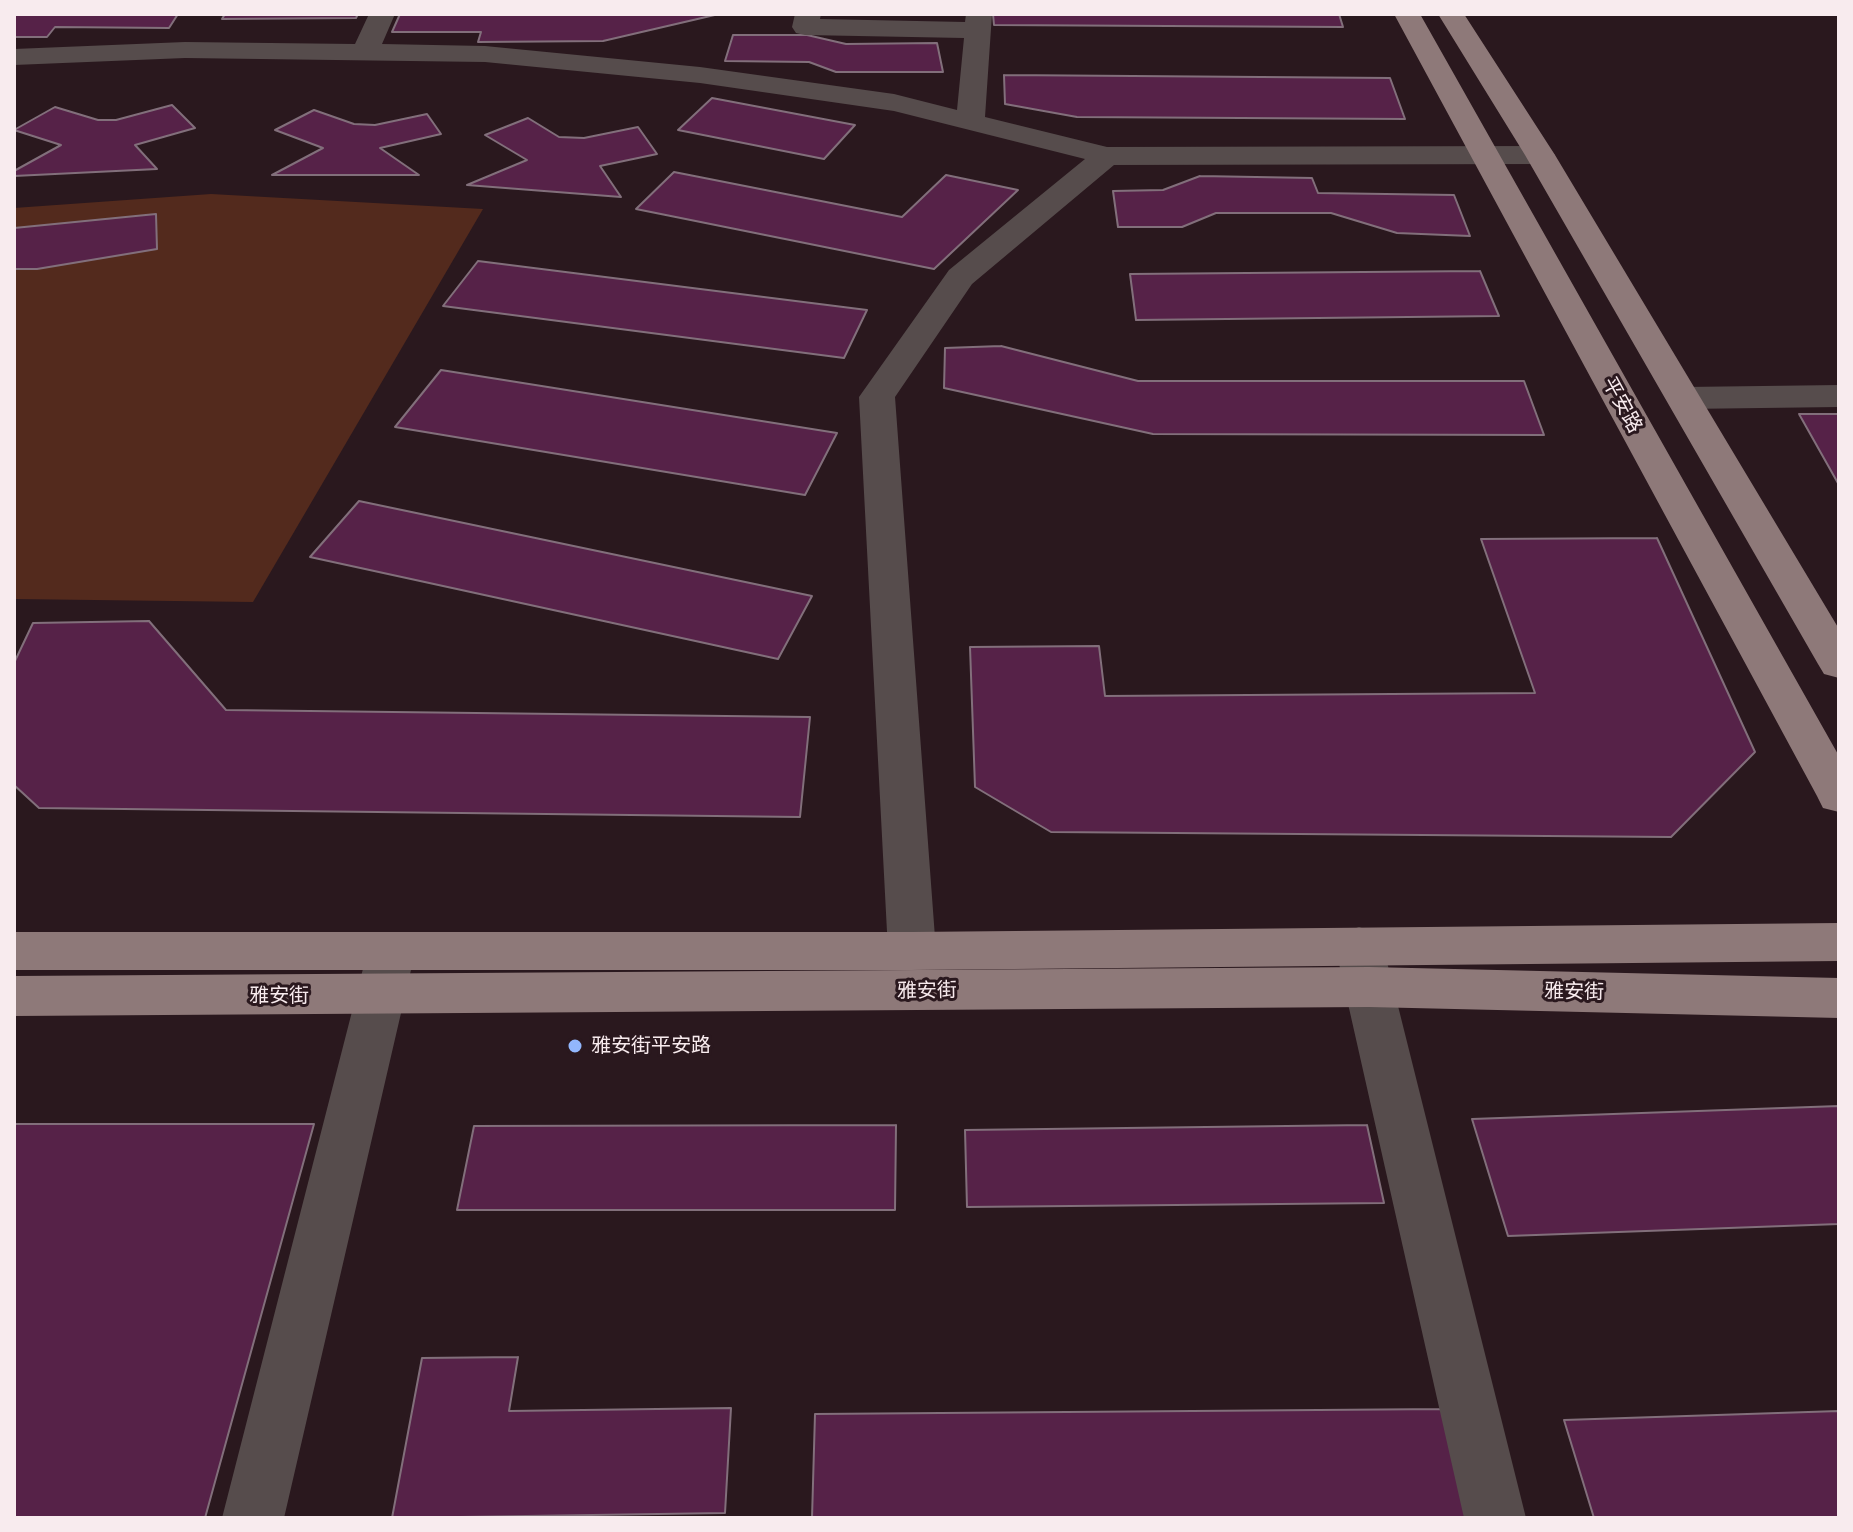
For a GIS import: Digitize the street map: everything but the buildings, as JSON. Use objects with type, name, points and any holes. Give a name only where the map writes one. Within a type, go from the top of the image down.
[{"type":"main road","name":"平安路","points":[[1407,14],[1839,796]]},
{"type":"main road","points":[[1451,14],[1540,155],[1839,664]]},
{"type":"main road","name":"雅安街","points":[[14,951],[386,973],[1364,967],[1839,942]]},
{"type":"main road","name":"雅安街","points":[[14,996],[386,973],[912,951],[1364,967],[1839,998]]},
{"type":"street","points":[[365,52],[382,14]]},
{"type":"street","points":[[808,14],[805,27],[979,22],[970,122]]},
{"type":"street","points":[[14,57],[192,38],[365,52],[485,54],[700,75],[894,103],[1107,156],[1540,155]]},
{"type":"street","points":[[912,951],[877,397],[960,277],[1107,156]]},
{"type":"street","points":[[1685,398],[1839,396]]},
{"type":"street","points":[[1364,967],[1495,1518]]},
{"type":"street","points":[[253,1518],[386,973]]},
{"type":"shaded area","points":[[211,194],[483,209],[253,602],[14,599],[14,208]]},
{"type":"place","name":"雅安街平安路","points":[[575,1046]]}]
